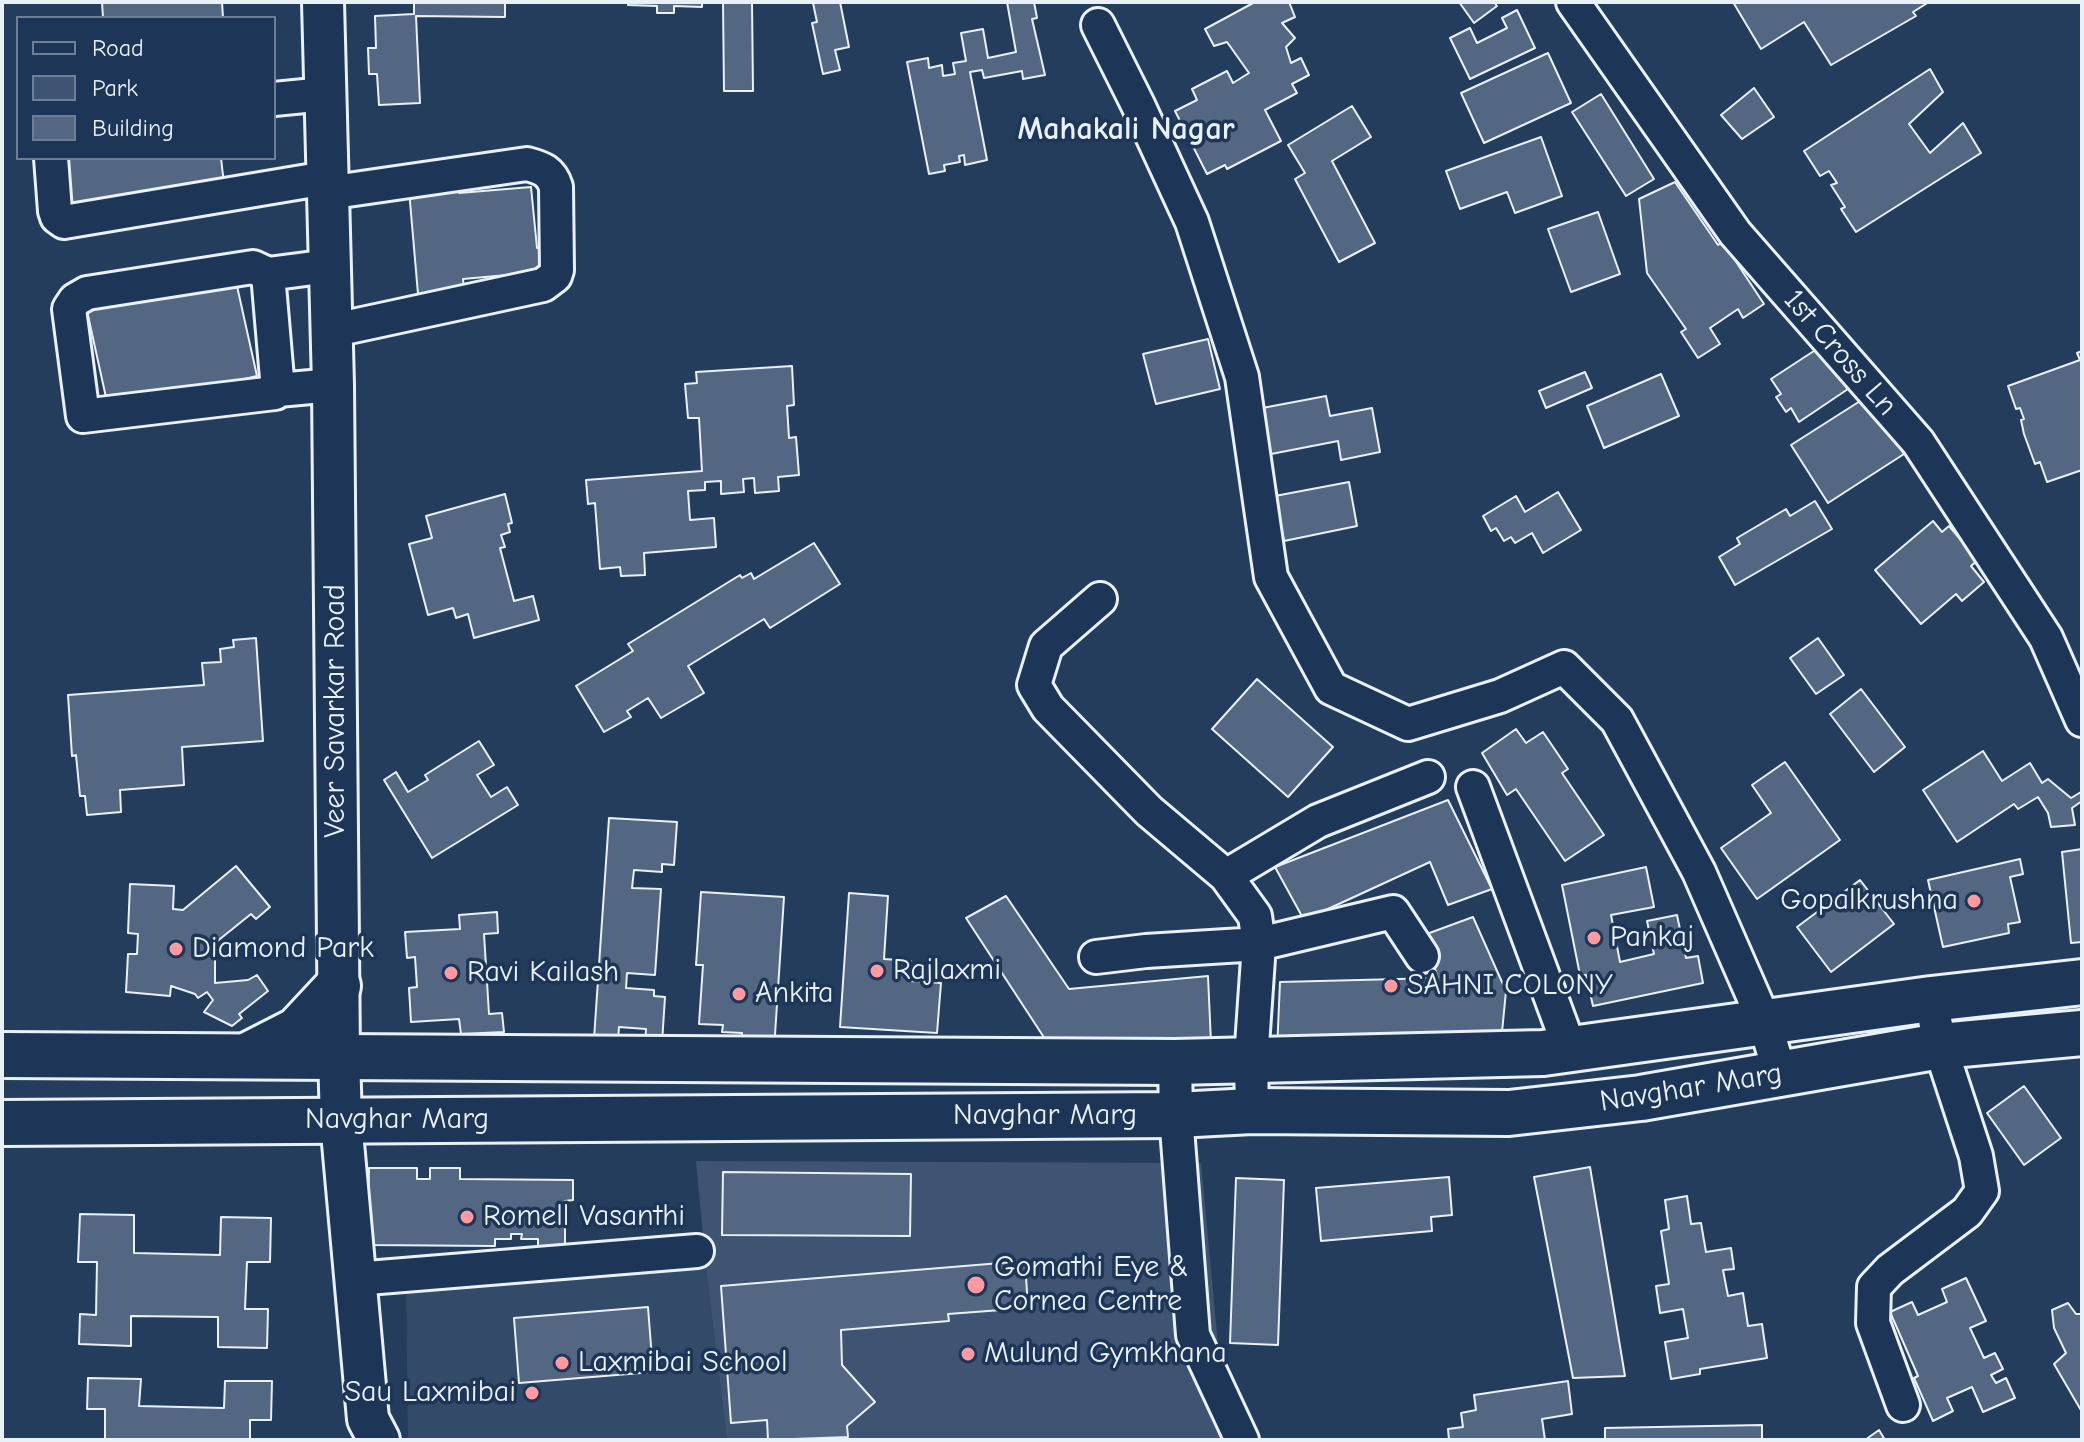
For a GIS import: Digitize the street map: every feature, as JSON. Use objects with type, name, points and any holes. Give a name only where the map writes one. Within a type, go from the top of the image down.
[{"type":"main road","points":[[2,1055],[1175,1062],[1543,1053],[1931,999],[2069,984],[2072,1034]]},
{"type":"main road","points":[[248,1055],[297,1030],[338,986]]},
{"type":"main road","name":"Navghar Marg","points":[[2,1123],[1176,1115],[1252,1111],[1509,1113],[1641,1098],[1940,1046],[2072,1034]]},
{"type":"main road","points":[[731,1059],[731,1118]]},
{"type":"main road","points":[[1042,1116],[1044,1061]]},
{"type":"street","name":"Veer Savarkar Road","points":[[323,2],[333,385],[341,1121],[367,1433]]},
{"type":"street","name":"1st Cross Ln","points":[[1573,2],[1735,233],[1918,442],[2046,638],[2082,720]]},
{"type":"street","points":[[1098,25],[1192,222],[1242,377],[1271,577],[1331,688],[1408,724],[1500,696],[1564,667],[1617,720],[1699,872],[1765,1023],[1780,1074]]},
{"type":"street","points":[[276,99],[325,94]]},
{"type":"street","points":[[51,160],[55,211],[60,220],[69,222],[326,185],[527,164],[544,169],[553,177],[556,187],[557,270],[550,281],[330,331]]},
{"type":"street","points":[[329,266],[268,274],[253,267],[87,293],[75,300],[69,309],[83,416],[89,418],[275,393],[278,390],[333,385]]},
{"type":"street","points":[[268,274],[278,390]]},
{"type":"street","points":[[1100,599],[1046,646],[1034,685],[1048,708],[1149,811],[1226,876],[1255,916],[1259,944],[1251,1060],[1252,1111]]},
{"type":"street","points":[[1226,876],[1318,821],[1428,777]]},
{"type":"street","points":[[1473,787],[1570,1049]]},
{"type":"street","points":[[1096,957],[1259,944],[1393,912],[1422,956]]},
{"type":"street","points":[[1903,1405],[1873,1323],[1874,1287],[1890,1270],[1967,1212],[1982,1191],[1976,1156],[1940,1046],[1931,999]]},
{"type":"street","points":[[1175,1062],[1176,1115],[1193,1335],[1242,1440]]},
{"type":"street","points":[[355,1279],[697,1251]]},
{"type":"shaded area","name":"Laxmibai School","points":[[706,1268],[727,1440],[408,1440],[406,1286]]},
{"type":"green space","name":"Mulund Gymkhana","points":[[696,1161],[1201,1163],[1227,1440],[727,1440]]},
{"type":"building","points":[[102,2],[222,2],[223,16],[103,16]]},
{"type":"building","points":[[414,2],[505,2],[505,17],[416,16],[420,103],[379,105],[377,74],[369,74],[368,48],[376,48],[375,16],[414,14]]},
{"type":"building","points":[[628,2],[702,2],[702,7],[674,6],[674,13],[657,13],[657,6],[628,5]]},
{"type":"building","points":[[723,2],[752,2],[753,91],[724,91]]},
{"type":"building","points":[[840,2],[849,47],[835,50],[840,70],[823,74],[812,23],[817,22],[813,3]]},
{"type":"building","points":[[1007,2],[1034,2],[1037,18],[1032,19],[1045,75],[1023,79],[1022,71],[984,78],[982,70],[970,72],[987,160],[965,165],[964,155],[959,156],[960,162],[944,165],[945,171],[929,174],[907,62],[928,58],[929,68],[942,65],[943,76],[955,74],[953,63],[966,61],[961,33],[983,29],[988,58],[1016,52]]},
{"type":"building","points":[[1255,2],[1289,2],[1295,17],[1282,23],[1295,38],[1286,47],[1291,63],[1301,58],[1309,75],[1292,84],[1297,93],[1265,110],[1281,141],[1227,169],[1225,165],[1207,174],[1175,111],[1197,100],[1192,89],[1227,71],[1233,83],[1249,73],[1227,42],[1214,46],[1205,29]]},
{"type":"building","points":[[1459,2],[1494,2],[1497,6],[1474,23]]},
{"type":"building","points":[[1733,2],[1929,2],[1913,12],[1916,16],[1831,65],[1804,22],[1761,49]]},
{"type":"building","points":[[1517,10],[1535,48],[1470,79],[1450,38],[1470,28],[1477,43],[1507,28],[1502,18]]},
{"type":"building","points":[[1548,53],[1571,103],[1484,143],[1461,93]]},
{"type":"building","points":[[1930,69],[1943,92],[1909,124],[1930,153],[1963,123],[1981,153],[1856,232],[1841,209],[1845,207],[1831,185],[1837,183],[1829,171],[1820,176],[1804,151]]},
{"type":"building","points":[[1754,88],[1774,117],[1742,139],[1721,115]]},
{"type":"building","points":[[1601,94],[1654,179],[1626,196],[1572,112]]},
{"type":"building","points":[[1352,106],[1371,137],[1332,161],[1375,243],[1339,262],[1295,179],[1305,173],[1288,145]]},
{"type":"building","points":[[1541,137],[1562,196],[1515,213],[1507,192],[1460,209],[1446,171]]},
{"type":"building","points":[[59,160],[221,160],[224,184],[64,215]]},
{"type":"building","points":[[1675,182],[1718,245],[1723,242],[1764,304],[1743,318],[1738,309],[1710,328],[1720,344],[1698,358],[1681,332],[1686,329],[1647,273],[1639,199]]},
{"type":"building","points":[[458,185],[459,193],[531,187],[537,248],[549,247],[551,271],[463,279],[464,290],[418,294],[409,190]]},
{"type":"building","points":[[1598,212],[1620,274],[1571,292],[1548,229]]},
{"type":"building","points":[[235,277],[257,376],[109,411],[87,311]]},
{"type":"building","points":[[1208,339],[1220,389],[1156,404],[1143,354]]},
{"type":"building","points":[[1820,347],[1848,389],[1799,422],[1791,408],[1786,412],[1776,397],[1781,394],[1771,379]]},
{"type":"building","points":[[2082,351],[2082,470],[2047,482],[2040,462],[2035,464],[2024,434],[2021,420],[2024,419],[2020,408],[2016,409],[2008,386],[2080,360],[2077,353]]},
{"type":"building","points":[[792,366],[794,405],[787,406],[789,438],[796,437],[799,475],[778,477],[779,491],[755,493],[754,478],[743,479],[744,492],[721,494],[721,481],[705,482],[705,490],[688,491],[690,520],[714,518],[716,547],[644,553],[645,575],[621,576],[620,567],[600,569],[595,503],[588,504],[586,480],[702,471],[699,418],[688,418],[685,384],[697,383],[696,372]]},
{"type":"building","points":[[1585,372],[1592,388],[1546,408],[1539,391]]},
{"type":"building","points":[[1661,374],[1679,416],[1604,448],[1587,406]]},
{"type":"building","points":[[1326,396],[1330,416],[1372,408],[1380,452],[1341,460],[1338,441],[1266,455],[1257,409]]},
{"type":"building","points":[[1868,396],[1904,454],[1828,503],[1791,445]]},
{"type":"building","points":[[1349,482],[1357,526],[1284,541],[1275,496]]},
{"type":"building","points":[[1558,492],[1581,530],[1543,553],[1532,533],[1515,543],[1511,537],[1504,541],[1496,528],[1491,531],[1483,516],[1516,496],[1525,512]]},
{"type":"building","points":[[505,494],[512,523],[508,524],[510,532],[501,535],[505,547],[500,548],[514,601],[533,596],[539,620],[474,638],[468,614],[456,618],[453,608],[428,615],[409,544],[432,538],[426,516]]},
{"type":"building","points":[[1815,501],[1832,529],[1735,585],[1719,557],[1740,544],[1737,538],[1786,509],[1790,516]]},
{"type":"building","points":[[1933,521],[1942,532],[1949,526],[1978,560],[1971,566],[1984,582],[1962,601],[1956,594],[1921,624],[1875,570]]},
{"type":"building","points":[[814,543],[840,584],[770,628],[764,619],[688,666],[704,693],[661,718],[648,698],[627,711],[631,717],[604,732],[576,686],[633,651],[628,644],[740,575],[742,578],[751,573],[754,579]]},
{"type":"building","points":[[256,638],[263,741],[182,747],[184,785],[120,790],[121,812],[87,815],[85,796],[80,796],[76,755],[72,756],[68,695],[204,685],[202,663],[221,662],[220,649],[234,647],[233,640]]},
{"type":"building","points":[[1818,638],[1844,675],[1816,694],[1790,658]]},
{"type":"building","points":[[1257,679],[1333,747],[1288,797],[1212,729]]},
{"type":"building","points":[[1861,689],[1905,747],[1874,772],[1830,714]]},
{"type":"building","points":[[1516,729],[1526,743],[1543,732],[1568,769],[1562,773],[1604,835],[1565,861],[1516,789],[1507,795],[1482,753]]},
{"type":"building","points":[[479,741],[494,765],[477,775],[491,797],[507,787],[518,805],[432,858],[384,780],[396,772],[408,792],[428,780],[425,775]]},
{"type":"building","points":[[1983,751],[2002,781],[2030,763],[2042,783],[2048,779],[2071,798],[2081,792],[2082,801],[2072,808],[2075,825],[2051,827],[2048,813],[2038,797],[2018,809],[2014,804],[1957,842],[1923,790]]},
{"type":"building","points":[[1785,762],[1840,840],[1757,899],[1721,848],[1771,813],[1752,785]]},
{"type":"building","name":"SAHNI COLONY","points":[[1448,800],[1492,889],[1448,905],[1430,862],[1304,920],[1275,867]]},
{"type":"building","points":[[609,818],[677,822],[674,865],[662,864],[662,872],[634,870],[632,888],[661,889],[655,975],[627,973],[626,988],[654,990],[654,996],[665,997],[662,1043],[645,1043],[646,1029],[619,1027],[618,1041],[594,1039]]},
{"type":"building","points":[[2082,849],[2082,942],[2071,943],[2062,852]]},
{"type":"building","name":"Gopalkrushna","points":[[2020,859],[2023,874],[2010,877],[2020,922],[2008,924],[2009,933],[1943,947],[1928,880]]},
{"type":"building","name":"Diamond Park","points":[[236,866],[270,907],[256,919],[251,914],[215,943],[215,983],[248,980],[257,975],[268,991],[239,1014],[242,1018],[232,1026],[204,1012],[213,1000],[207,992],[198,998],[195,994],[171,986],[170,996],[126,992],[128,954],[137,954],[138,934],[128,933],[130,884],[174,886],[173,909],[183,910]]},
{"type":"building","name":"Pankaj","points":[[1646,867],[1654,907],[1611,915],[1620,962],[1654,954],[1647,921],[1677,915],[1686,958],[1698,956],[1703,983],[1593,1006],[1586,975],[1580,975],[1562,885]]},
{"type":"building","points":[[1860,880],[1894,924],[1831,972],[1797,927]]},
{"type":"building","name":"Ankita","points":[[701,892],[784,897],[774,1050],[741,1048],[742,1033],[722,1032],[723,1025],[699,1024],[703,965],[696,965]]},
{"type":"building","name":"Rajlaxmi","points":[[849,893],[888,896],[884,959],[911,961],[910,981],[941,983],[937,1033],[840,1027]]},
{"type":"building","points":[[1006,896],[1069,989],[1208,976],[1211,1043],[1045,1039],[966,918]]},
{"type":"building","name":"Ravi Kailash","points":[[497,912],[498,933],[484,934],[489,1014],[502,1013],[504,1032],[461,1034],[459,1019],[411,1022],[409,988],[417,987],[415,957],[407,958],[405,932],[460,929],[459,915]]},
{"type":"building","name":"SAHNI COLONY","points":[[1473,917],[1506,991],[1500,1053],[1277,1051],[1280,982],[1438,978],[1424,935]]},
{"type":"building","points":[[2024,1086],[2061,1138],[2024,1165],[1987,1113]]},
{"type":"building","points":[[1590,1167],[1625,1376],[1573,1378],[1534,1177]]},
{"type":"building","name":"Romell Vasanthi","points":[[369,1168],[417,1168],[417,1179],[430,1179],[430,1168],[460,1168],[460,1179],[573,1180],[573,1200],[565,1201],[565,1246],[538,1247],[538,1239],[521,1239],[522,1234],[511,1234],[511,1239],[495,1239],[495,1246],[368,1245]]},
{"type":"building","points":[[723,1172],[911,1174],[910,1236],[722,1235]]},
{"type":"building","points":[[1449,1177],[1452,1215],[1431,1217],[1432,1231],[1321,1241],[1316,1188]]},
{"type":"building","points":[[1236,1178],[1284,1180],[1278,1345],[1230,1343]]},
{"type":"building","points":[[1687,1196],[1691,1224],[1701,1223],[1706,1252],[1731,1248],[1734,1269],[1723,1270],[1728,1296],[1743,1293],[1748,1326],[1762,1324],[1767,1358],[1700,1369],[1700,1374],[1671,1379],[1665,1342],[1688,1338],[1683,1309],[1660,1313],[1656,1286],[1669,1284],[1661,1231],[1669,1229],[1665,1200]]},
{"type":"building","points":[[80,1214],[134,1215],[134,1253],[220,1255],[221,1217],[271,1218],[270,1262],[247,1262],[245,1309],[268,1309],[267,1348],[218,1347],[218,1317],[131,1316],[131,1346],[79,1344],[80,1314],[96,1315],[97,1262],[78,1262]]},
{"type":"building","points":[[1025,1261],[1028,1308],[948,1314],[949,1321],[841,1330],[842,1365],[875,1402],[847,1426],[848,1437],[768,1440],[767,1420],[731,1423],[721,1286]]},
{"type":"building","points":[[1966,1278],[1986,1321],[1970,1328],[1984,1358],[1995,1353],[2003,1369],[1991,1375],[1996,1383],[2006,1378],[2015,1398],[1983,1412],[1972,1387],[1947,1398],[1953,1411],[1933,1421],[1914,1378],[1918,1376],[1890,1312],[1912,1302],[1918,1315],[1947,1302],[1942,1289]]},
{"type":"building","points":[[2068,1303],[2076,1314],[2082,1314],[2082,1412],[2054,1364],[2066,1353],[2054,1328],[2052,1310]]},
{"type":"building","points":[[648,1307],[653,1372],[519,1383],[514,1318]]},
{"type":"building","points":[[88,1378],[141,1379],[139,1406],[224,1408],[225,1381],[272,1381],[271,1420],[250,1420],[250,1440],[105,1440],[105,1409],[87,1409]]},
{"type":"building","points":[[1568,1381],[1572,1414],[1542,1419],[1545,1440],[1449,1440],[1448,1429],[1463,1427],[1461,1413],[1476,1410],[1474,1395]]},
{"type":"building","points":[[1762,1425],[1762,1440],[1605,1440],[1605,1428]]},
{"type":"building","points":[[1879,1430],[1885,1440],[1865,1440]]},
{"type":"place","name":"Gopalkrushna","points":[[1974,901]]},
{"type":"place","name":"Pankaj","points":[[1594,938]]},
{"type":"place","name":"Diamond Park","points":[[176,949]]},
{"type":"place","name":"Rajlaxmi","points":[[877,971]]},
{"type":"place","name":"Ravi Kailash","points":[[451,973]]},
{"type":"place","name":"SAHNI COLONY","points":[[1391,986]]},
{"type":"place","name":"Ankita","points":[[739,994]]},
{"type":"place","name":"Romell Vasanthi","points":[[467,1217]]},
{"type":"place","name":"Gomathi Eye & Cornea Centre","points":[[976,1285]]},
{"type":"place","name":"Mulund Gymkhana","points":[[968,1354]]},
{"type":"place","name":"Laxmibai School","points":[[562,1363]]},
{"type":"place","name":"Sau Laxmibai","points":[[532,1393]]},
{"type":"district","name":"Mahakali Nagar","points":[[1126,130]]}]
